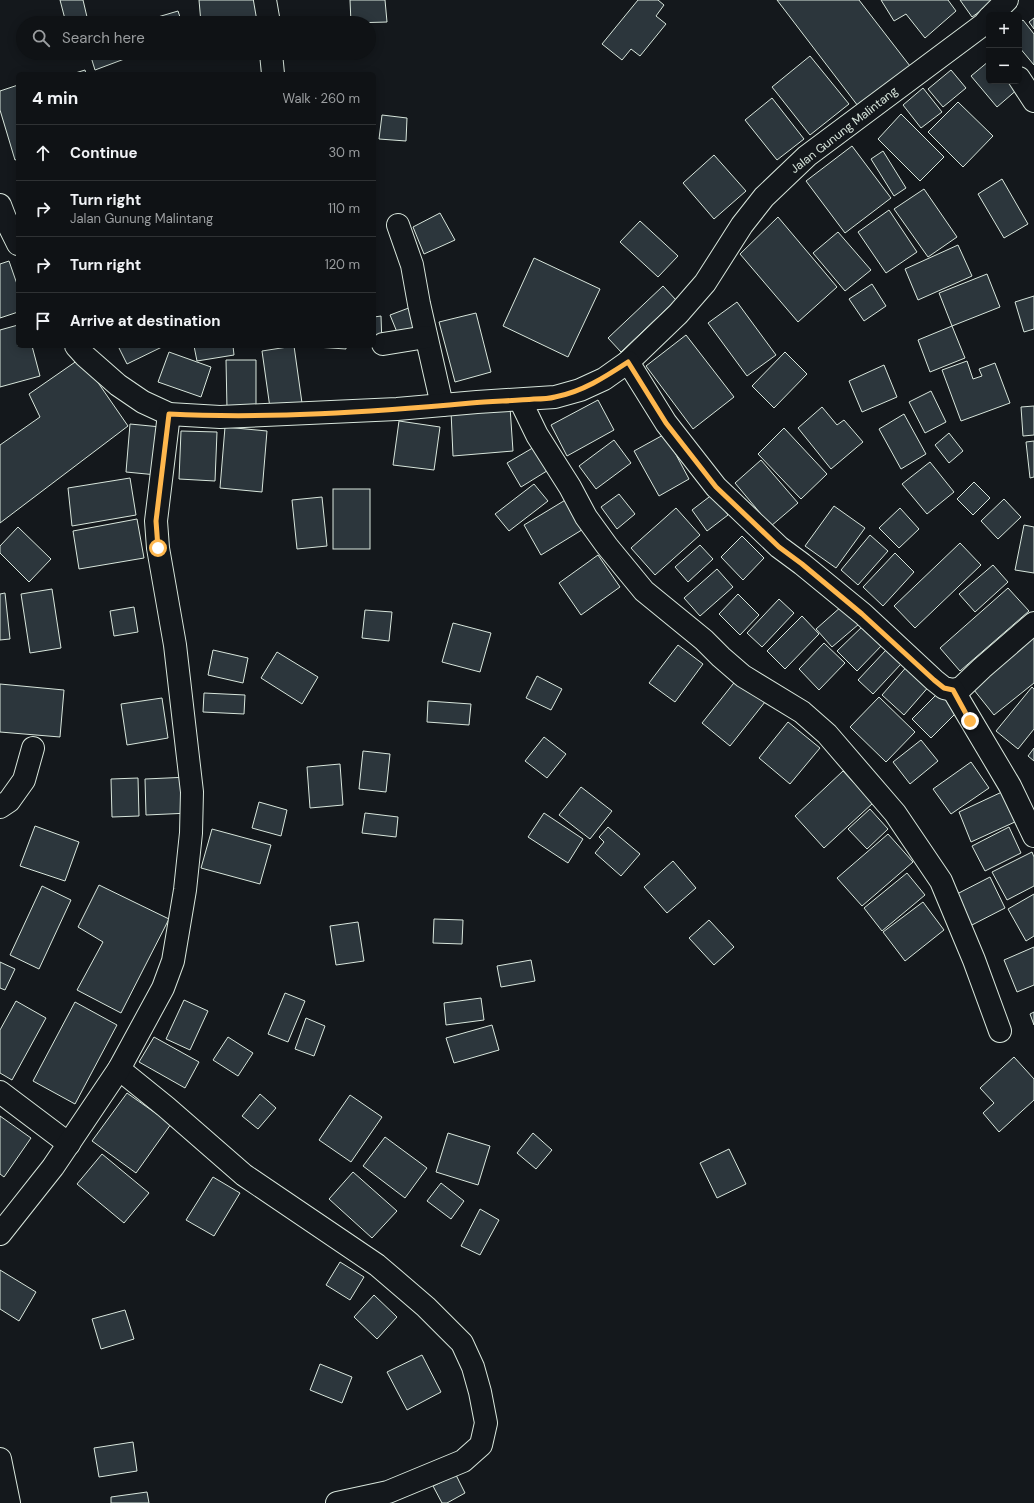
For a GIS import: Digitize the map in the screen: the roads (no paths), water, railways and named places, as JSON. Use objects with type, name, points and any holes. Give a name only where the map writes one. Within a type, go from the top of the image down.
[{"type":"street","points":[[265,0],[268,16]]},
{"type":"street","name":"Jalan Gunung Malintang","points":[[997,12],[1007,0]]},
{"type":"street","name":"Jalan Gunung Malintang","points":[[78,348],[118,385],[143,402],[169,414],[220,416],[397,409],[555,398],[580,390],[604,379],[628,362],[678,314],[705,283],[742,225],[764,197],[807,156],[986,23]]},
{"type":"street","points":[[272,60],[273,72]]},
{"type":"street","points":[[1022,83],[1034,101]]},
{"type":"street","points":[[0,205],[16,240]]},
{"type":"street","points":[[398,225],[412,265],[426,337],[442,405]]},
{"type":"street","points":[[383,344],[426,337]]},
{"type":"street","points":[[628,362],[666,423],[716,487],[779,547],[802,564],[862,614],[944,688],[953,690],[961,688],[1034,623]]},
{"type":"street","points":[[520,400],[537,435],[570,487],[586,518],[644,591],[704,640],[743,676],[802,712],[827,734],[895,813],[941,881],[971,953],[1000,1030]]},
{"type":"street","points":[[0,1234],[53,1167],[119,1069],[163,988],[173,961],[185,890],[191,833],[192,792],[175,645],[158,548],[156,521],[169,414]]},
{"type":"street","points":[[953,690],[1010,786],[1034,836]]},
{"type":"street","points":[[0,807],[9,801],[24,780],[33,748]]},
{"type":"street","points":[[119,1069],[166,1107],[244,1175],[377,1265],[426,1307],[462,1343],[473,1367],[486,1423],[481,1445],[463,1461],[388,1492],[337,1503]]},
{"type":"street","points":[[0,1092],[69,1144]]},
{"type":"street","points":[[0,1459],[8,1503]]}]
